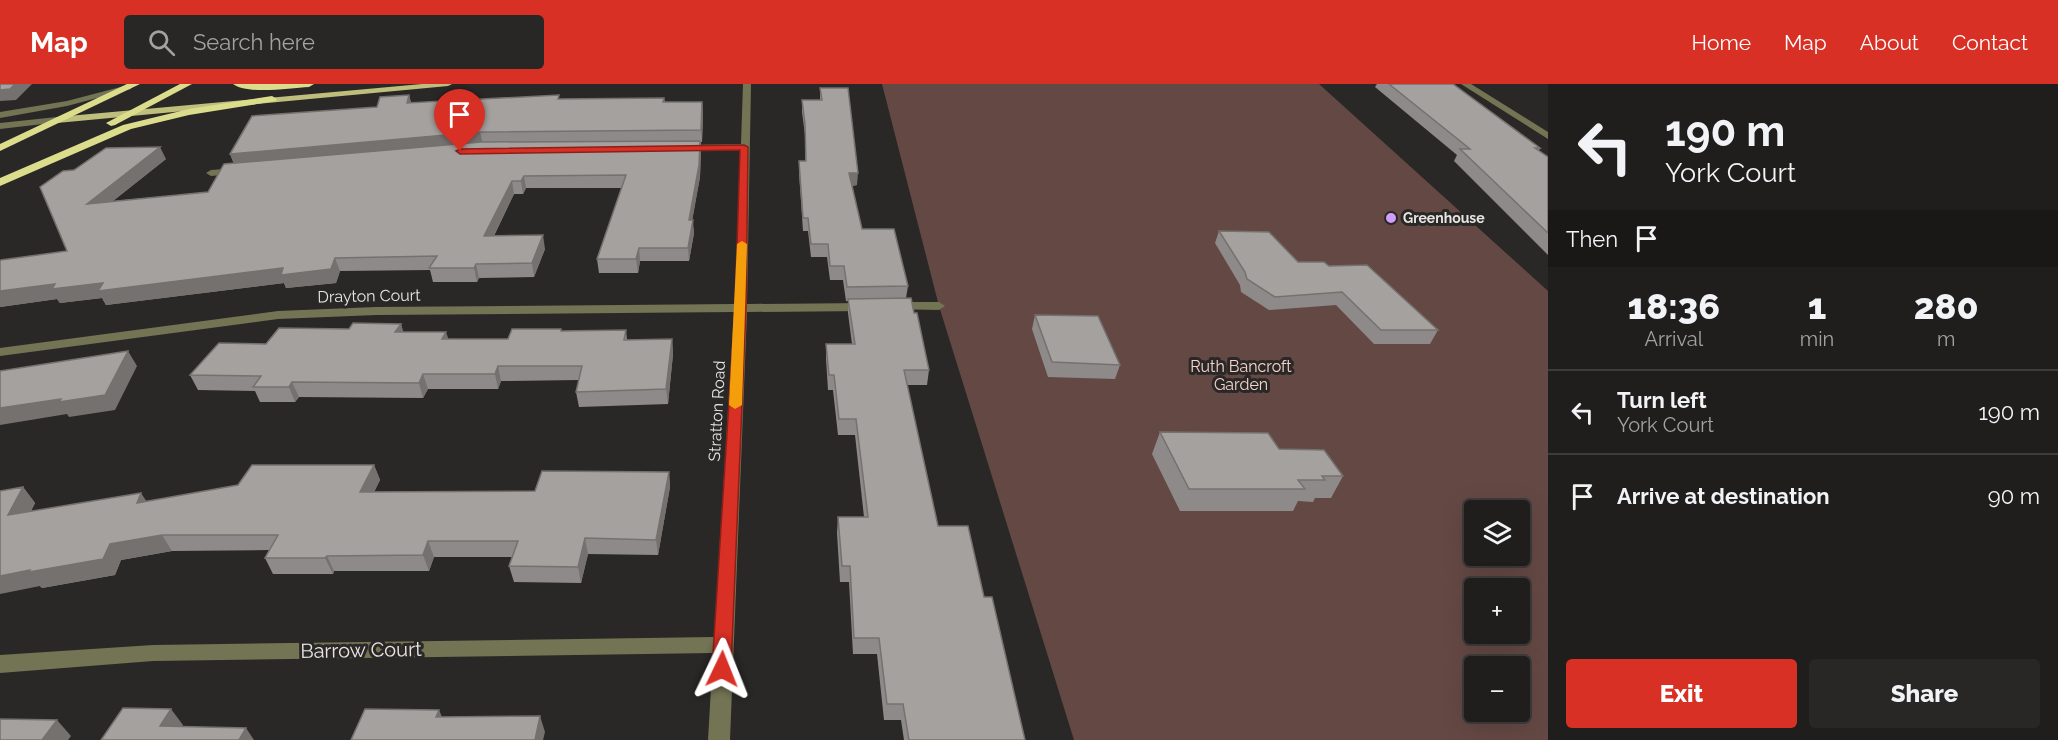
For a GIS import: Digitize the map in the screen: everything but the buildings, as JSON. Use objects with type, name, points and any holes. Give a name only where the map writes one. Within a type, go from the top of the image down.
[{"type":"highway","points":[[0,181],[187,84]]},
{"type":"highway","points":[[238,84],[267,87],[309,84]]},
{"type":"highway","points":[[0,148],[131,86]]},
{"type":"highway","points":[[0,181],[127,127],[189,112],[272,99]]},
{"type":"main road","points":[[80,109],[355,84]]},
{"type":"main road","points":[[57,120],[448,84]]},
{"type":"street","name":"Stratton Road","points":[[719,740],[741,308],[747,84]]},
{"type":"street","points":[[1466,84],[1548,136]]},
{"type":"street","points":[[0,116],[66,103],[131,86]]},
{"type":"street","points":[[0,116],[80,109]]},
{"type":"street","points":[[0,126],[57,120]]},
{"type":"street","points":[[673,148],[744,147]]},
{"type":"street","points":[[211,174],[246,170]]},
{"type":"street","name":"Drayton Court","points":[[0,352],[278,315],[376,311],[939,306]]},
{"type":"street","name":"Barrow Court","points":[[0,664],[153,653],[723,645]]},
{"type":"green space","name":"Ruth Bancroft Garden","points":[[882,84],[1319,84],[1548,291],[1548,740],[1074,740],[939,306]]},
{"type":"slow traffic","points":[[735,405],[742,244]]},
{"type":"place","name":"Greenhouse","points":[[1391,218]]},
{"type":"route","points":[[460,151],[744,147],[741,308],[722,669]]}]
